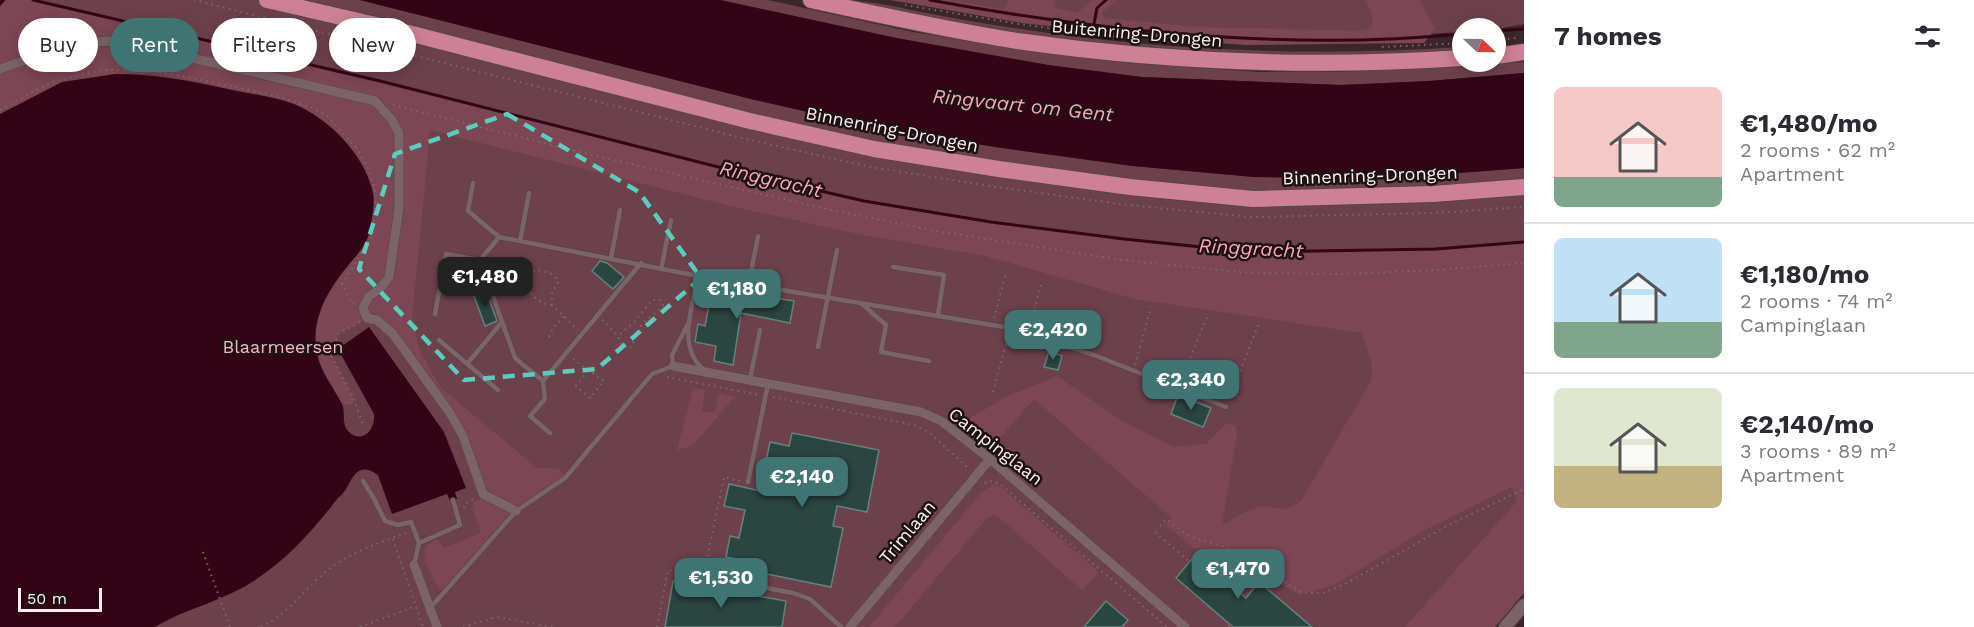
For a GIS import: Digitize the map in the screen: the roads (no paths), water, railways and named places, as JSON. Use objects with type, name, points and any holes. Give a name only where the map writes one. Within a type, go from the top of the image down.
[{"type":"highway","name":"Binnenring-Drongen","points":[[267,0],[393,29],[750,121],[874,148],[999,169],[1130,187],[1253,198],[1433,194],[1524,187]]},
{"type":"highway","name":"Buitenring-Drongen","points":[[811,0],[1016,40],[1142,54],[1258,63],[1341,63],[1452,58]]},
{"type":"highway","points":[[1506,55],[1524,52]]},
{"type":"street","points":[[0,69],[68,45],[107,41],[201,60],[375,101],[392,120],[399,133],[399,208],[389,277],[379,290],[369,296],[365,313],[393,334],[450,413],[463,436],[483,494],[516,511]]},
{"type":"street","name":"Campinglaan","points":[[673,366],[921,412],[941,421],[990,459],[1185,627]]},
{"type":"street","name":"Trimlaan","points":[[850,627],[990,459]]},
{"type":"street","points":[[414,565],[437,627]]},
{"type":"street","points":[[1505,627],[1524,605]]},
{"type":"lane","points":[[473,183],[468,210],[499,237],[698,276],[993,324],[1029,332],[1226,407]]},
{"type":"lane","points":[[520,241],[529,193]]},
{"type":"lane","points":[[611,258],[620,210]]},
{"type":"lane","points":[[661,269],[671,220]]},
{"type":"lane","points":[[749,283],[758,236]]},
{"type":"lane","points":[[480,260],[499,237]]},
{"type":"lane","points":[[818,348],[837,250]]},
{"type":"lane","points":[[435,314],[446,254],[480,260]]},
{"type":"lane","points":[[480,260],[515,358],[543,381]]},
{"type":"lane","points":[[550,433],[530,416],[544,399],[543,381],[641,263]]},
{"type":"lane","points":[[893,267],[944,275],[938,315]]},
{"type":"lane","points":[[698,276],[688,346],[693,358],[708,372]]},
{"type":"lane","points":[[862,304],[886,325],[881,352],[929,361]]},
{"type":"lane","points":[[430,608],[516,511],[565,478],[652,374],[673,366],[672,355],[690,320]]},
{"type":"lane","points":[[467,364],[502,322]]},
{"type":"lane","points":[[750,380],[760,330]]},
{"type":"lane","points":[[439,340],[498,390]]},
{"type":"lane","points":[[748,482],[768,384]]},
{"type":"lane","points":[[363,481],[385,522],[398,525],[411,522],[419,543],[414,565]]},
{"type":"lane","points":[[419,543],[460,525],[453,500]]},
{"type":"lane","points":[[703,576],[793,593],[810,599],[841,627]]},
{"type":"water","name":"Ringvaart om Gent","points":[[360,0],[720,0],[896,38],[1048,65],[1142,77],[1341,85],[1524,73],[1524,168],[1432,175],[1341,178],[1254,177],[1133,166],[1002,148],[878,128],[755,100]]},
{"type":"water","points":[[115,74],[174,79],[287,102],[307,110],[342,138],[361,162],[367,176],[374,198],[373,215],[366,241],[338,278],[320,313],[315,338],[320,364],[342,404],[348,431],[358,436],[367,434],[373,425],[374,414],[338,349],[369,327],[444,432],[466,488],[455,492],[457,499],[450,501],[447,494],[392,514],[378,475],[369,470],[363,470],[354,476],[343,494],[306,536],[271,569],[233,593],[155,627],[0,627],[0,114],[62,82]]},
{"type":"waterway","name":"Ringgracht","points":[[0,3],[3,0]]},
{"type":"waterway","name":"Ringgracht","points":[[33,0],[380,81],[738,172],[864,201],[991,222],[1250,252],[1436,249],[1524,242]]},
{"type":"waterway","points":[[930,0],[1062,21],[1195,35],[1329,40],[1396,39],[1452,35]]},
{"type":"waterway","points":[[1094,24],[1097,8],[1106,0]]},
{"type":"waterway","points":[[1506,30],[1524,29]]},
{"type":"park label","name":"Blaarmeersen","points":[[283,346]]}]
